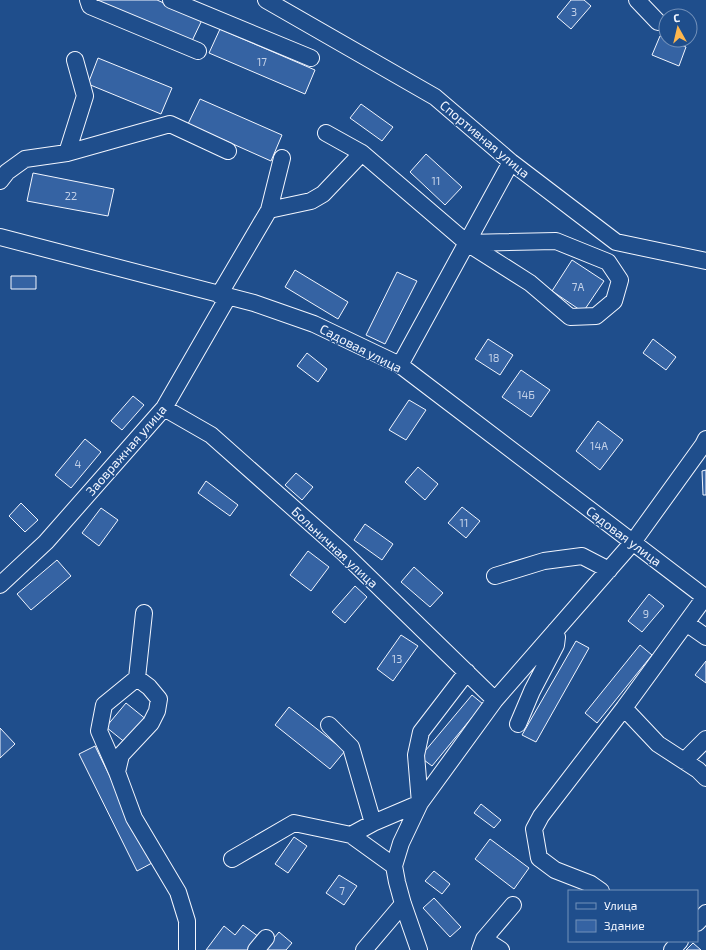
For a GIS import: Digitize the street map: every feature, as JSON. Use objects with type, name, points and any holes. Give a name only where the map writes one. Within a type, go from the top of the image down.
[{"type":"street","points":[[88,0],[90,6],[198,51]]},
{"type":"street","points":[[171,0],[311,58]]},
{"type":"street","name":"Спортивная улица","points":[[266,0],[435,98],[511,162],[616,242],[706,261]]},
{"type":"street","points":[[637,0],[658,22]]},
{"type":"street","points":[[67,153],[85,96],[74,60]]},
{"type":"street","points":[[0,181],[7,172],[25,159],[67,153],[170,124],[228,152]]},
{"type":"street","points":[[326,133],[362,153],[467,243],[530,282],[570,317],[596,316],[614,301],[620,280],[608,262],[556,241],[467,243]]},
{"type":"street","points":[[269,210],[311,201],[323,194],[362,153]]},
{"type":"street","name":"Заовражная улица","points":[[0,585],[46,542],[164,408],[269,210],[282,158]]},
{"type":"street","points":[[400,365],[511,162]]},
{"type":"street","name":"Садовая улица","points":[[0,237],[254,303],[314,324],[400,365],[705,598]]},
{"type":"street","name":"Больничная улица","points":[[164,408],[210,435],[344,553],[495,700]]},
{"type":"street","points":[[419,950],[403,904],[394,866],[401,843],[420,803],[495,700],[633,542],[705,443]]},
{"type":"street","points":[[495,576],[544,561],[582,556],[609,570]]},
{"type":"street","points":[[600,890],[591,884],[555,870],[539,858],[534,828],[541,816],[624,708],[705,598]]},
{"type":"street","points":[[144,613],[137,678],[104,705],[99,731],[117,772],[134,818],[178,892],[187,921],[187,950]]},
{"type":"street","points":[[686,623],[706,637]]},
{"type":"street","points":[[518,724],[532,691],[556,645],[556,631]]},
{"type":"street","points":[[420,803],[416,755],[421,732],[467,672]]},
{"type":"street","points":[[117,772],[121,756],[151,723],[157,711],[159,699],[149,687],[137,678]]},
{"type":"street","points":[[624,708],[658,744],[698,770],[706,778]]},
{"type":"street","points":[[329,725],[351,747],[372,823]]},
{"type":"street","points":[[684,761],[706,739]]},
{"type":"street","points":[[351,835],[372,823],[420,803]]},
{"type":"street","points":[[232,859],[294,823],[351,835],[394,866]]},
{"type":"street","points":[[364,950],[403,904]]},
{"type":"street","points":[[501,950],[482,945],[513,905]]},
{"type":"street","points":[[698,922],[706,913]]},
{"type":"street","points":[[672,950],[679,942]]},
{"type":"building","points":[[157,0],[202,20],[191,43],[96,1]]},
{"type":"building","points":[[571,0],[584,0],[591,6],[571,29],[557,17]]},
{"type":"building","points":[[220,29],[315,70],[305,94],[209,53]]},
{"type":"building","points":[[658,41],[658,48],[686,48],[679,66],[652,55]]},
{"type":"building","points":[[98,58],[172,88],[161,114],[88,84]]},
{"type":"building","points":[[200,99],[282,135],[271,161],[188,124]]},
{"type":"building","points":[[361,104],[393,127],[382,141],[350,118]]},
{"type":"building","points":[[426,154],[462,187],[445,205],[410,172]]},
{"type":"building","points":[[33,173],[114,189],[108,216],[27,201]]},
{"type":"building","points":[[572,260],[604,281],[583,312],[552,291]]},
{"type":"building","points":[[295,270],[348,302],[338,319],[285,287]]},
{"type":"building","points":[[397,272],[417,281],[385,344],[366,335]]},
{"type":"building","points":[[11,276],[36,276],[36,289],[11,289]]},
{"type":"building","points":[[488,339],[513,355],[500,375],[475,359]]},
{"type":"building","points":[[653,339],[676,357],[666,370],[643,353]]},
{"type":"building","points":[[307,353],[327,369],[318,382],[297,366]]},
{"type":"building","points":[[521,370],[550,390],[531,417],[502,397]]},
{"type":"building","points":[[133,396],[144,405],[122,430],[111,421]]},
{"type":"building","points":[[409,400],[426,410],[406,440],[389,430]]},
{"type":"building","points":[[598,421],[623,440],[600,470],[576,451]]},
{"type":"building","points":[[85,439],[101,452],[71,488],[55,475]]},
{"type":"building","points":[[418,467],[438,484],[425,500],[405,482]]},
{"type":"building","points":[[706,470],[706,495],[703,495],[702,471]]},
{"type":"building","points":[[296,473],[313,487],[302,500],[285,485]]},
{"type":"building","points":[[206,481],[238,505],[230,516],[198,493]]},
{"type":"building","points":[[21,503],[38,520],[25,532],[9,516]]},
{"type":"building","points":[[462,507],[480,521],[466,538],[448,523]]},
{"type":"building","points":[[101,508],[118,520],[99,546],[82,533]]},
{"type":"building","points":[[365,524],[393,544],[382,560],[354,540]]},
{"type":"building","points":[[308,551],[329,567],[311,591],[290,575]]},
{"type":"building","points":[[57,560],[71,576],[31,610],[17,594]]},
{"type":"building","points":[[414,567],[443,593],[430,607],[401,582]]},
{"type":"building","points":[[355,586],[367,597],[345,623],[332,612]]},
{"type":"building","points":[[649,594],[664,606],[642,632],[628,621]]},
{"type":"building","points":[[401,635],[418,646],[393,681],[377,669]]},
{"type":"building","points":[[576,641],[589,648],[536,742],[522,735]]},
{"type":"building","points":[[640,645],[652,655],[597,723],[585,713]]},
{"type":"building","points":[[706,661],[706,683],[695,675]]},
{"type":"building","points":[[472,695],[483,704],[432,766],[420,757]]},
{"type":"building","points":[[126,703],[147,720],[127,744],[106,727]]},
{"type":"building","points":[[289,707],[345,751],[330,769],[275,725]]},
{"type":"building","points":[[0,728],[15,744],[0,758]]},
{"type":"building","points":[[95,746],[152,863],[137,871],[79,754]]},
{"type":"building","points":[[481,804],[501,820],[494,828],[474,813]]},
{"type":"building","points":[[294,837],[307,846],[288,873],[275,864]]},
{"type":"building","points":[[490,839],[529,868],[514,889],[475,859]]},
{"type":"building","points":[[434,871],[450,884],[442,894],[425,881]]},
{"type":"building","points":[[339,875],[357,886],[344,905],[326,893]]},
{"type":"building","points":[[434,898],[461,927],[450,937],[423,908]]},
{"type":"building","points":[[243,925],[259,937],[250,950],[206,950],[224,926],[235,935]]},
{"type":"building","points":[[279,932],[292,943],[286,950],[264,950]]},
{"type":"building","points":[[693,943],[701,950],[686,950]]}]
